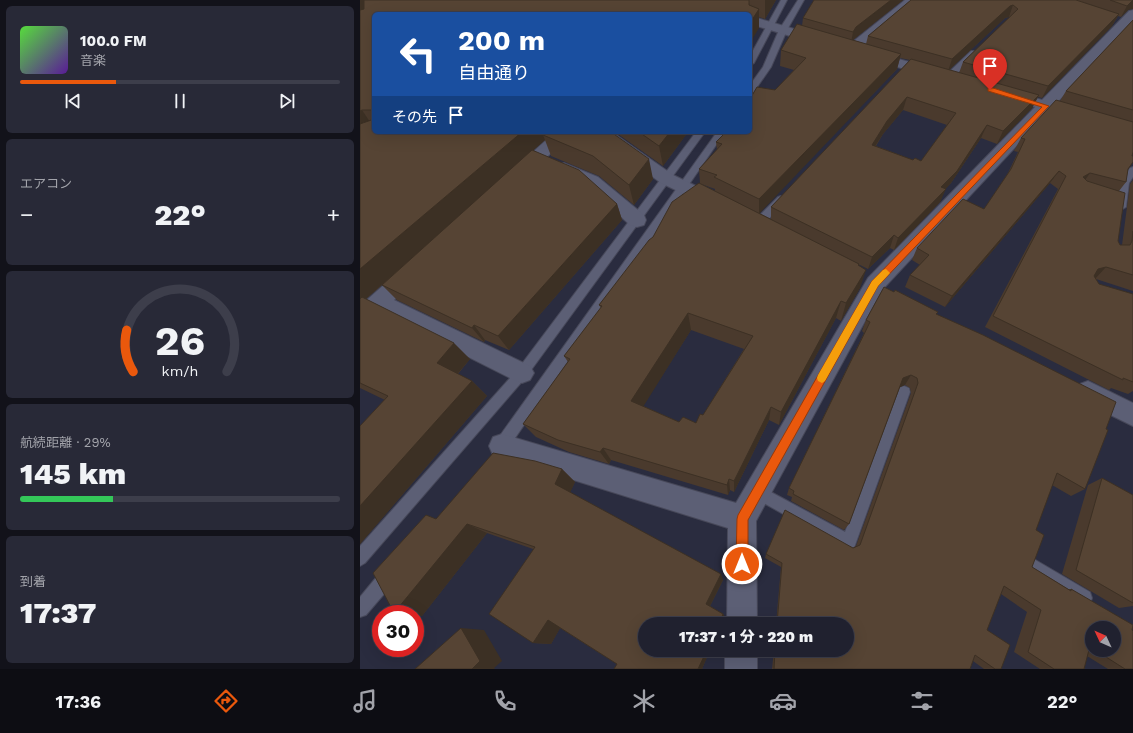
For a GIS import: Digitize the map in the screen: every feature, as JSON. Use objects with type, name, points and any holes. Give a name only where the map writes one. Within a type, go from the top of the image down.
[{"type":"street","points":[[854,51],[860,43],[913,0]]},
{"type":"street","points":[[752,21],[854,51],[905,69],[949,77],[964,82]]},
{"type":"street","points":[[742,617],[742,519],[758,492],[868,280],[1046,106],[1125,21]]},
{"type":"street","points":[[994,91],[1133,131]]},
{"type":"street","points":[[508,184],[564,134]]},
{"type":"street","points":[[604,134],[675,183],[765,227]]},
{"type":"street","points":[[537,158],[592,181],[637,220]]},
{"type":"street","points":[[360,319],[423,262]]},
{"type":"street","points":[[868,280],[896,294]]},
{"type":"street","points":[[378,302],[522,373]]},
{"type":"street","points":[[1070,383],[1133,415]]},
{"type":"street","points":[[497,452],[742,519]]},
{"type":"street","points":[[741,657],[741,669]]},
{"type":"lane","points":[[752,88],[767,67],[784,0]]},
{"type":"lane","points":[[752,60],[776,28],[801,0]]},
{"type":"lane","points":[[949,77],[981,46]]},
{"type":"lane","points":[[497,452],[675,183],[700,134]]},
{"type":"lane","points":[[360,558],[522,373],[637,220],[675,183],[719,134]]},
{"type":"lane","points":[[1119,217],[1120,200],[1124,183],[1133,170]]},
{"type":"lane","points":[[765,227],[790,190]]},
{"type":"lane","points":[[1120,200],[1133,203]]},
{"type":"lane","points":[[758,492],[849,543],[904,392]]},
{"type":"lane","points":[[360,609],[400,562]]},
{"type":"lane","points":[[1032,566],[1099,606]]},
{"type":"building","points":[[364,0],[749,0],[749,5],[759,9],[752,20],[752,12],[372,12],[372,110],[360,111],[360,10],[364,9]]},
{"type":"building","points":[[814,0],[891,0],[856,27],[853,32],[803,18]]},
{"type":"building","points":[[911,0],[1076,0],[1119,14],[1048,86],[963,62],[1018,9],[1013,5],[1010,6],[952,59],[868,36]]},
{"type":"building","points":[[1110,0],[1133,0],[1127,6]]},
{"type":"building","points":[[1133,20],[1133,110],[1066,91]]},
{"type":"building","points":[[797,24],[901,54],[759,199],[714,177],[717,175],[699,169],[722,144],[716,142],[724,134],[752,134],[752,96],[757,87],[775,90],[806,58],[781,50]]},
{"type":"building","points":[[911,59],[1039,95],[1003,131],[987,125],[957,171],[941,187],[946,189],[898,238],[894,235],[872,257],[771,207]],"holes":[[[907,97],[956,113],[921,161],[915,158],[913,160],[872,145],[887,121]]]},
{"type":"building","points":[[1056,100],[1133,122],[1133,162],[1128,169],[1126,182],[1090,173],[1083,177],[1087,181],[1125,193],[1118,241],[1120,245],[1130,245],[1133,231],[1133,275],[1106,267],[1098,269],[1094,276],[1099,284],[1133,294],[1133,382],[1123,378],[1123,380],[993,316],[1066,176],[1059,171],[952,296],[910,275],[929,255],[917,248],[963,199],[984,209],[1011,169],[1025,139],[1021,138]]},
{"type":"building","points":[[372,120],[372,134],[520,134],[360,269],[360,124]]},
{"type":"building","points":[[614,134],[649,159],[629,185],[593,156],[543,135]]},
{"type":"building","points":[[642,134],[668,134],[659,146]]},
{"type":"building","points":[[532,150],[579,170],[617,204],[498,336],[474,325],[472,328],[382,285]]},
{"type":"building","points":[[699,183],[859,264],[858,265],[866,270],[846,303],[841,301],[781,412],[771,407],[734,481],[729,479],[727,485],[603,448],[600,452],[558,440],[523,424],[570,359],[564,356],[602,306],[599,305],[649,240],[653,237],[672,202]],"holes":[[[688,313],[753,336],[703,415],[700,414],[696,423],[683,417],[679,422],[631,401]]]},
{"type":"building","points":[[884,287],[894,292],[895,290],[938,312],[936,314],[983,335],[1116,402],[1106,429],[1108,430],[1085,489],[1057,473],[1036,530],[1044,535],[1032,567],[1071,591],[1071,589],[1133,625],[1133,669],[1125,669],[1106,657],[1121,657],[1121,621],[1085,621],[1085,657],[1087,657],[1084,669],[1054,669],[1028,652],[1041,610],[1004,586],[987,630],[1010,645],[1001,669],[995,669],[975,655],[970,669],[774,669],[775,657],[854,657],[854,617],[778,617],[782,563],[766,554],[785,510],[853,548],[860,545],[918,383],[917,378],[911,375],[903,378],[849,524],[793,494],[794,491],[789,488],[870,322],[866,320]]},
{"type":"building","points":[[362,297],[454,343],[437,363],[472,381],[360,506],[360,426],[388,396],[360,383],[360,299]]},
{"type":"building","points":[[493,453],[535,461],[562,469],[555,484],[721,574],[706,604],[723,614],[722,617],[638,617],[638,657],[704,657],[698,669],[614,669],[617,664],[548,620],[533,643],[489,614],[535,547],[467,524],[401,605],[390,605],[373,573],[426,515],[436,519]]},
{"type":"building","points":[[1102,478],[1133,495],[1133,603],[1076,570]]},
{"type":"building","points":[[461,628],[480,661],[472,669],[415,669]]},
{"type":"slow traffic","points":[[822,378],[875,284],[886,273]]},
{"type":"route","points":[[742,564],[742,519],[875,284],[1046,106],[990,90]]}]
